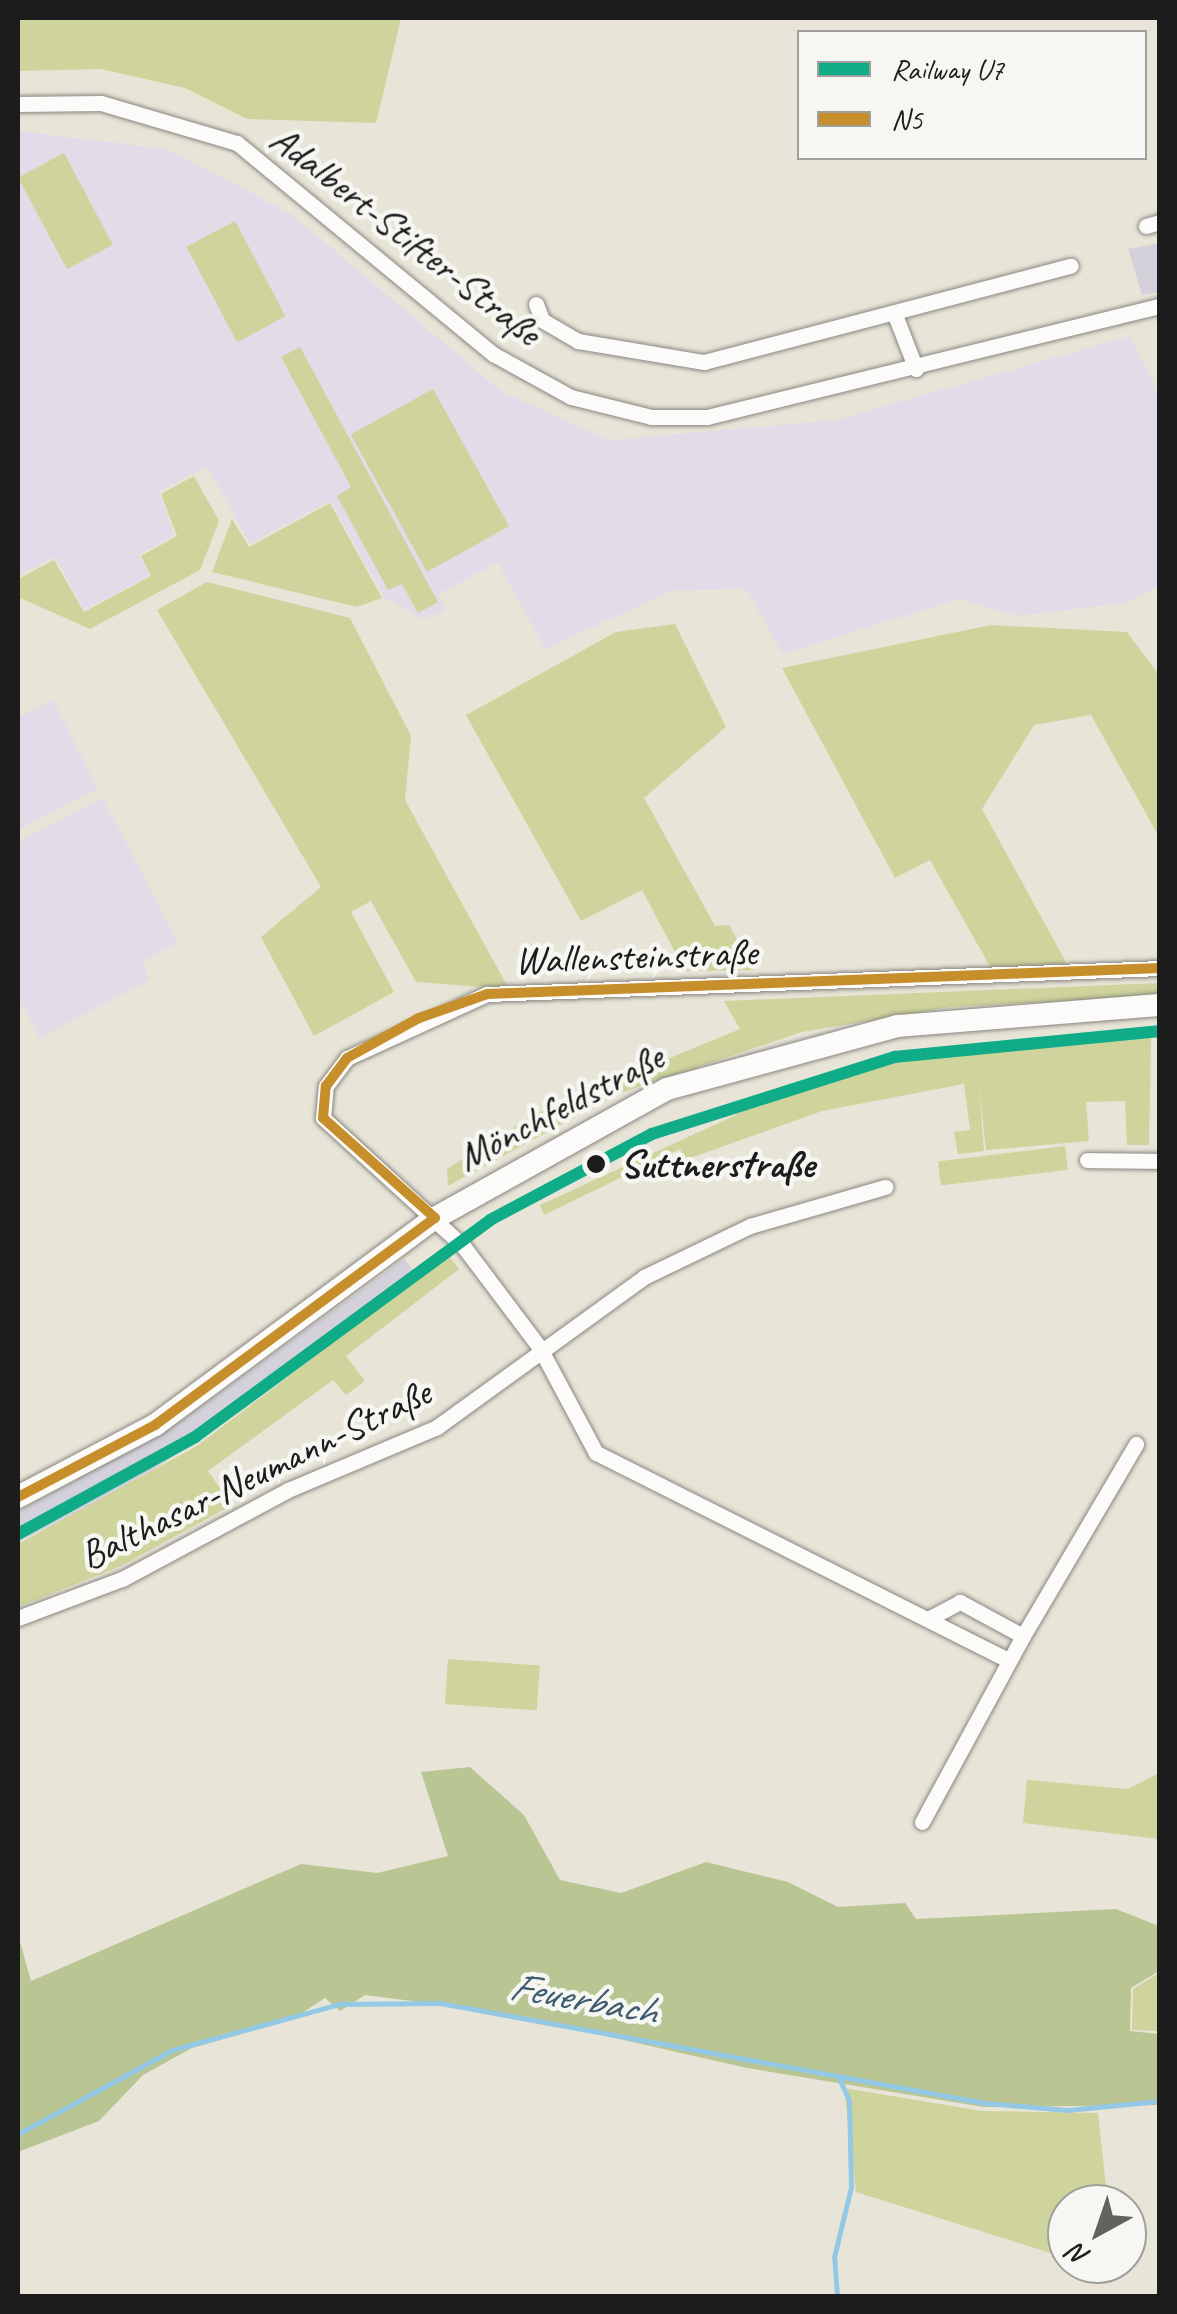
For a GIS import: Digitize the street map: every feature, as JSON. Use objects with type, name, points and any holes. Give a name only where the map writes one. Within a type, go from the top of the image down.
[{"type":"main road","name":"Mönchfeldstraße","points":[[18,1497],[155,1425],[434,1218],[580,1131],[731,1066],[951,1018],[1160,1005]]},
{"type":"street","name":"Adalbert-Stifter-Straße","points":[[18,104],[101,103],[237,144],[493,354],[570,397],[650,417],[707,417],[916,369],[1160,306]]},
{"type":"street","points":[[536,304],[542,320],[578,341],[704,362],[1071,266]]},
{"type":"street","points":[[895,314],[916,369]]},
{"type":"street","name":"Wallensteinstraße","points":[[434,1218],[322,1118],[326,1086],[347,1058],[436,1012],[487,994],[1160,968]]},
{"type":"street","points":[[1087,1160],[1160,1161]]},
{"type":"street","name":"Balthasar-Neumann-Straße","points":[[18,1618],[122,1579],[288,1490],[421,1435],[644,1277],[750,1226],[885,1186]]},
{"type":"street","points":[[434,1218],[540,1348],[596,1453],[696,1511],[930,1618],[1006,1659]]},
{"type":"street","points":[[922,1822],[1006,1659],[1136,1444]]},
{"type":"street","points":[[930,1618],[960,1602],[1023,1636]]},
{"type":"shaded area","points":[[18,131],[167,149],[290,213],[501,391],[609,440],[835,420],[1130,336],[1159,394],[1159,586],[1125,603],[1018,616],[959,599],[783,654],[746,589],[672,591],[545,649],[498,563],[438,594],[446,610],[425,620],[384,597],[330,501],[250,544],[207,466],[159,492],[174,535],[139,555],[150,576],[84,610],[55,557],[18,576]]},
{"type":"shaded area","points":[[1159,243],[1159,292],[1142,295],[1128,249]]},
{"type":"shaded area","points":[[53,700],[98,788],[18,830],[18,718]]},
{"type":"shaded area","points":[[103,798],[178,943],[142,962],[150,980],[39,1038],[18,996],[18,842]]},
{"type":"shaded area","points":[[404,1259],[417,1275],[264,1394],[124,1490],[18,1542],[18,1512],[181,1421]]},
{"type":"green space","points":[[18,18],[401,19],[376,123],[247,119],[185,88],[101,69],[18,71]]},
{"type":"green space","points":[[64,153],[113,245],[67,269],[18,177]]},
{"type":"green space","points":[[235,221],[286,316],[237,342],[186,247]]},
{"type":"green space","points":[[300,347],[438,602],[418,613],[402,584],[388,590],[337,496],[351,487],[281,357]]},
{"type":"green space","points":[[433,389],[509,526],[427,572],[351,435]]},
{"type":"green space","points":[[194,476],[219,521],[200,570],[90,629],[18,597],[18,579],[54,560],[84,612],[151,576],[141,556],[177,536],[161,494]]},
{"type":"green space","points":[[330,503],[382,598],[357,607],[212,572],[232,519],[249,547]]},
{"type":"green space","points":[[207,582],[350,618],[411,736],[405,800],[509,989],[416,982],[371,901],[351,912],[394,992],[314,1036],[261,937],[321,887],[157,610]]},
{"type":"green space","points":[[675,624],[726,727],[644,798],[715,926],[729,925],[754,970],[685,971],[642,890],[581,921],[466,715],[616,632]]},
{"type":"green space","points":[[991,625],[1127,632],[1159,675],[1159,837],[1091,715],[1034,725],[982,809],[1068,966],[992,970],[930,860],[895,878],[782,668]]},
{"type":"green space","points":[[1159,983],[1159,996],[951,1007],[802,1032],[617,1094],[448,1186],[447,1169],[535,1114],[740,1029],[724,1001]]},
{"type":"green space","points":[[1151,1038],[1149,1145],[1127,1145],[1125,1101],[1086,1102],[1089,1141],[986,1150],[979,1085],[984,1151],[958,1154],[954,1132],[970,1130],[964,1084],[822,1111],[685,1160],[680,1149],[544,1215],[540,1205],[736,1115],[733,1105],[840,1073],[961,1050]]},
{"type":"green space","points":[[1065,1146],[1068,1170],[941,1185],[938,1162]]},
{"type":"green space","points":[[448,1255],[459,1269],[346,1356],[365,1381],[346,1395],[333,1380],[208,1471],[232,1505],[121,1566],[18,1607],[18,1544],[197,1446]]},
{"type":"green space","points":[[448,1659],[540,1665],[537,1710],[445,1704]]},
{"type":"green space","points":[[470,1767],[524,1815],[560,1880],[621,1893],[706,1862],[788,1882],[838,1907],[905,1903],[916,1919],[1116,1909],[1159,1926],[1159,1971],[1131,1988],[1130,2031],[1159,2034],[1159,2105],[983,2107],[747,2068],[505,2013],[365,1995],[340,2011],[325,1998],[293,2019],[192,2048],[143,2075],[99,2121],[18,2152],[18,1935],[31,1981],[301,1864],[377,1873],[448,1856],[421,1772]]},
{"type":"green space","points":[[1159,1773],[1159,1839],[1023,1823],[1027,1780],[1128,1789]]},
{"type":"green space","points":[[1159,1973],[1159,2031],[1132,2030],[1133,1989]]},
{"type":"green space","points":[[844,2088],[982,2111],[1098,2113],[1106,2184],[1047,2184],[1047,2252],[856,2192]]},
{"type":"waterway","name":"Feuerbach","points":[[18,2134],[172,2050],[339,2004],[440,2003],[985,2103],[1067,2110],[1160,2101]]},
{"type":"waterway","points":[[837,2296],[834,2257],[851,2187],[849,2100],[838,2076]]},
{"type":"rail line","name":"U7","points":[[18,1534],[195,1437],[490,1220],[652,1134],[895,1057],[1160,1031]]},
{"type":"transit line","name":"N5","points":[[18,1497],[155,1425],[435,1218],[323,1118],[326,1086],[347,1058],[419,1018],[487,994],[1160,968]]},
{"type":"place","name":"Suttnerstraße","points":[[596,1164]]}]
